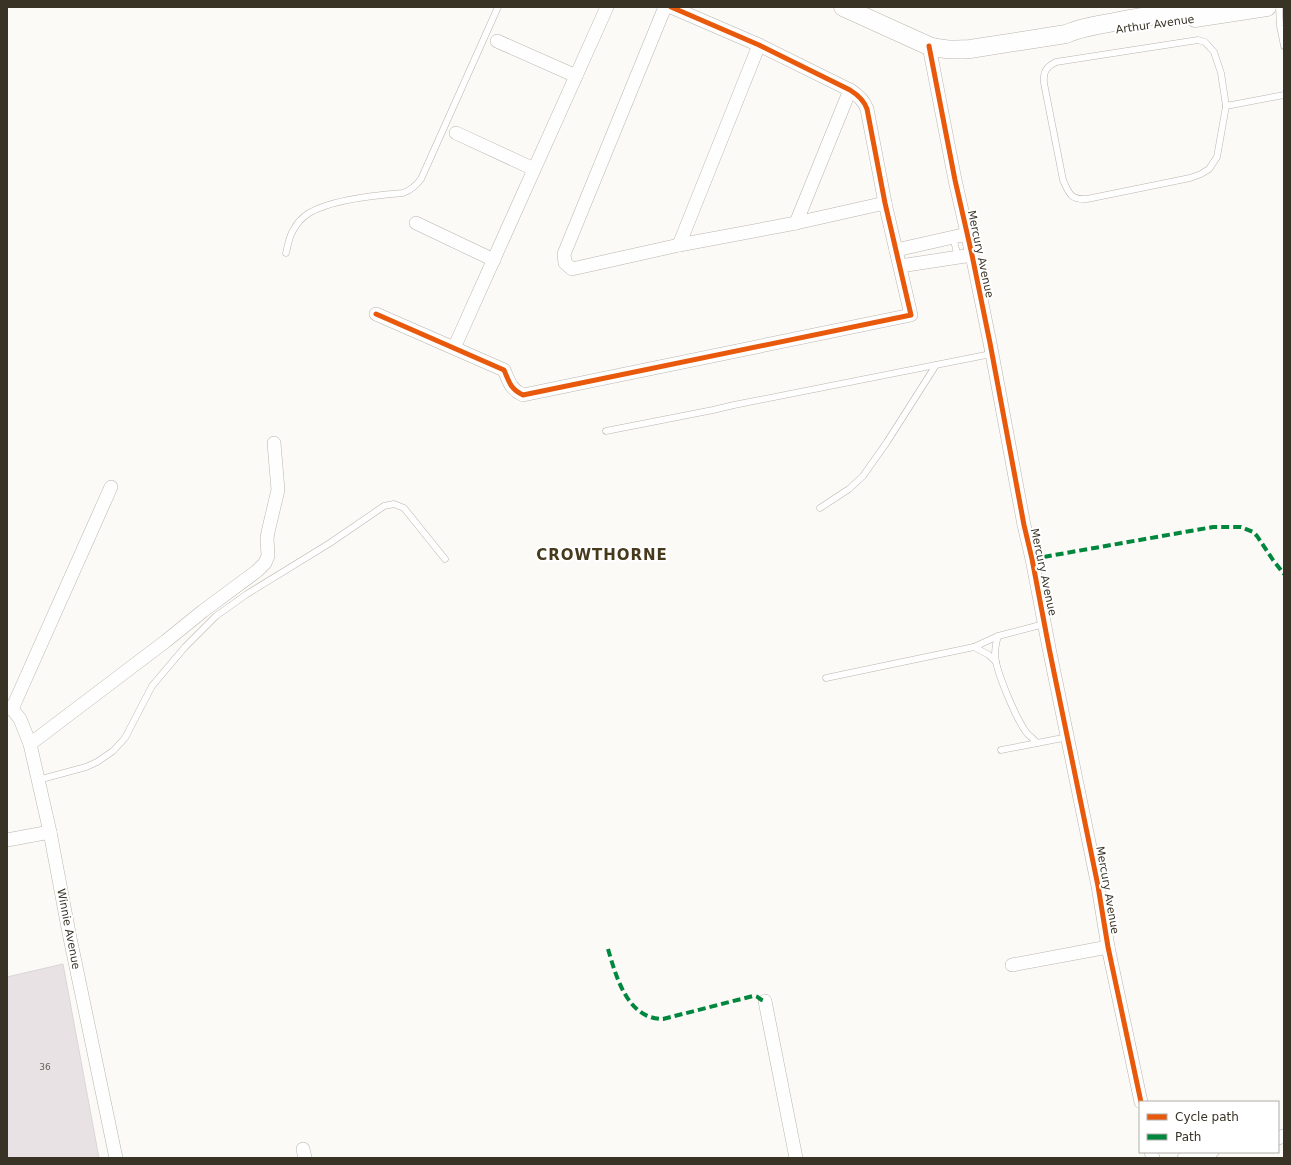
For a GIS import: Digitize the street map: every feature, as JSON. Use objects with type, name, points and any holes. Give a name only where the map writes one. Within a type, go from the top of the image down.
[{"type":"main road","name":"Arthur Avenue","points":[[843,7],[929,46],[959,50],[1066,34],[1089,34],[1267,7]]},
{"type":"main road","name":"Arthur Avenue","points":[[1066,34],[1075,30],[1089,27],[1187,9],[1209,7]]},
{"type":"street","points":[[454,348],[607,7]]},
{"type":"street","points":[[665,7],[564,254],[566,263],[572,269],[679,245],[796,223],[884,203]]},
{"type":"street","points":[[376,314],[504,370],[510,384],[516,392],[523,394],[911,315],[884,203],[867,109],[864,102],[859,96],[850,90],[759,46],[671,7]]},
{"type":"street","points":[[497,42],[576,76]]},
{"type":"street","points":[[679,245],[759,46]]},
{"type":"street","name":"Mercury Avenue","points":[[929,46],[955,180],[968,234],[992,354],[1019,502],[1098,886],[1108,947],[1141,1101]]},
{"type":"street","points":[[796,223],[850,90]]},
{"type":"street","points":[[456,133],[534,169]]},
{"type":"street","points":[[416,223],[494,260]]},
{"type":"street","points":[[896,250],[968,234]]},
{"type":"street","points":[[900,266],[972,255]]},
{"type":"street","points":[[30,744],[160,646],[203,610],[257,572],[265,563],[268,556],[268,532],[278,490],[274,443]]},
{"type":"street","points":[[10,708],[111,487]]},
{"type":"street","name":"Winnie Avenue","points":[[10,708],[20,719],[30,744],[50,832],[69,933],[116,1158]]},
{"type":"street","points":[[7,840],[50,832]]},
{"type":"street","points":[[1012,965],[1108,947]]},
{"type":"street","points":[[765,1001],[796,1158]]},
{"type":"street","points":[[1184,1158],[1207,1153]]},
{"type":"lane","points":[[286,252],[292,230],[311,212],[336,203],[403,193],[415,186],[421,179],[498,7]]},
{"type":"lane","points":[[1279,7],[1280,26],[1284,46]]},
{"type":"lane","points":[[1198,40],[1205,42],[1214,52],[1222,73],[1226,106],[1217,157],[1209,169],[1201,174],[1190,178],[1087,199],[1074,198],[1070,194],[1063,180],[1043,75],[1050,65],[1056,62],[1198,40]]},
{"type":"lane","points":[[1226,106],[1284,95]]},
{"type":"lane","points":[[953,237],[958,257]]},
{"type":"lane","points":[[606,431],[992,354]]},
{"type":"lane","points":[[820,508],[850,489],[863,476],[887,442],[936,365]]},
{"type":"lane","points":[[38,780],[86,767],[97,762],[113,751],[125,738],[152,686],[185,647],[216,616],[247,594],[330,543],[384,506],[394,504],[404,508],[445,559]]},
{"type":"lane","points":[[826,678],[974,647],[998,636],[1044,624]]},
{"type":"lane","points":[[998,636],[995,644],[995,656],[1000,674],[1018,718],[1028,734],[1038,743]]},
{"type":"lane","points":[[974,647],[989,655],[997,663]]},
{"type":"lane","points":[[1002,750],[1068,737]]},
{"type":"building","points":[[63,964],[99,1158],[7,1158],[7,977]]},
{"type":"marked path","points":[[1032,559],[1213,527],[1241,527],[1253,532],[1257,536],[1284,574]]},
{"type":"marked path","points":[[608,949],[619,983],[625,994],[640,1012],[651,1017],[663,1019],[753,996],[765,1001]]},
{"type":"cycle path","points":[[376,314],[504,370],[515,390],[523,395],[911,315],[885,203],[867,109],[862,100],[850,90],[759,45],[671,7]]},
{"type":"cycle path","points":[[929,46],[955,180],[990,343],[1024,525],[1098,886],[1108,947],[1141,1101]]},
{"type":"district","name":"CROWTHORNE","points":[[602,555]]}]
